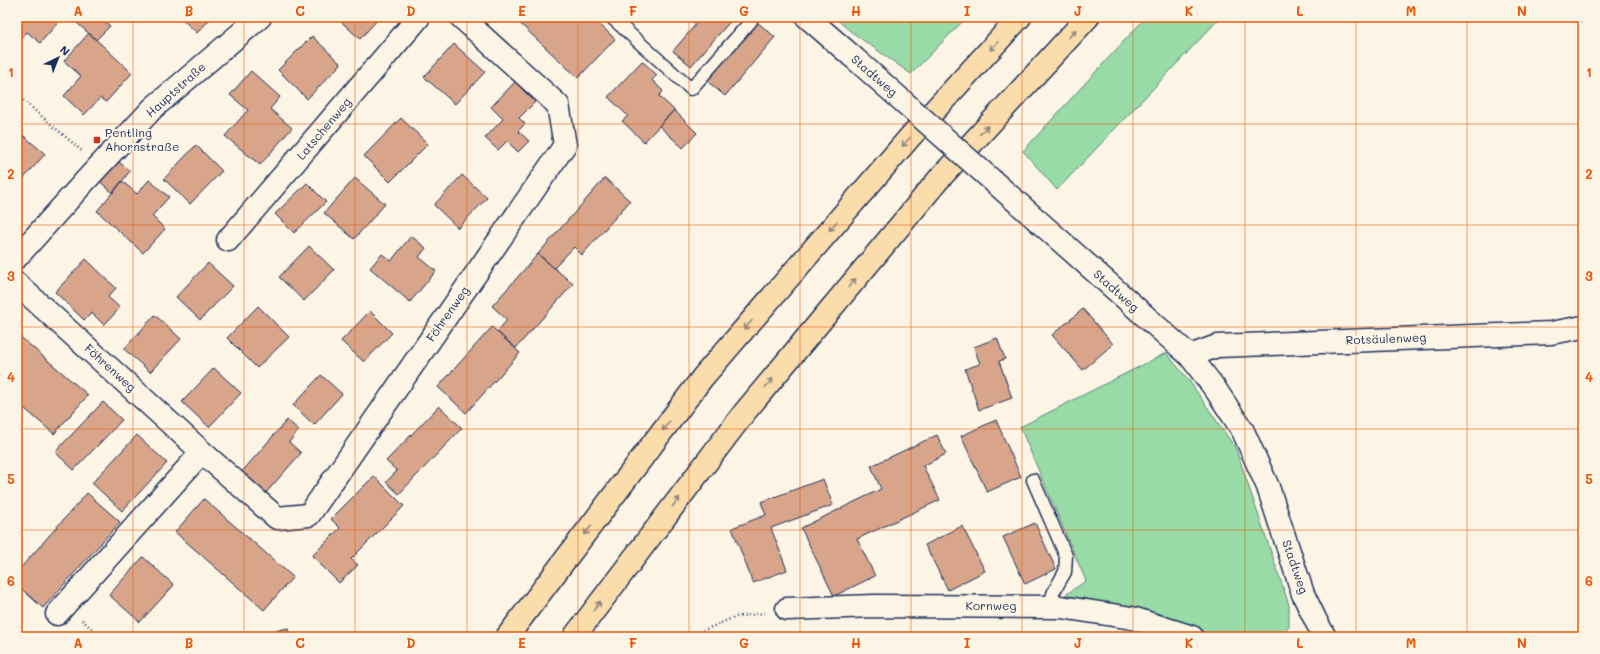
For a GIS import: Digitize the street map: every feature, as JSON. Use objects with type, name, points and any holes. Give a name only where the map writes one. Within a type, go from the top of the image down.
[{"type":"highway","points":[[507,637],[703,377],[910,137],[1020,17]]},
{"type":"highway","points":[[574,637],[744,413],[939,179],[1088,17]]},
{"type":"street","name":"Hauptstraße","points":[[17,257],[161,100],[260,17]]},
{"type":"street","name":"Latschenweg","points":[[228,240],[419,17]]},
{"type":"street","name":"Föhrenweg","points":[[17,284],[277,518],[309,515],[565,145],[558,105],[461,17]]},
{"type":"street","name":"Stadtweg","points":[[807,17],[1190,356],[1216,390],[1243,431],[1268,486],[1304,594],[1325,637]]},
{"type":"street","name":"Rotsäulenweg","points":[[1190,356],[1217,346],[1551,333],[1583,327]]},
{"type":"street","points":[[56,614],[202,452]]},
{"type":"street","name":"Kornweg","points":[[787,609],[875,606],[1061,607],[1132,618],[1192,637]]},
{"type":"lane","points":[[611,17],[691,89],[751,21]]},
{"type":"lane","points":[[1033,480],[1066,556],[1065,572],[1054,591],[1048,607]]},
{"type":"path","points":[[17,95],[99,166]]},
{"type":"path","points":[[688,637],[735,617],[787,609]]},
{"type":"green space","points":[[834,17],[967,17],[911,74],[850,31]]},
{"type":"green space","points":[[1146,17],[1221,17],[1057,190],[1023,151]]},
{"type":"green space","points":[[1166,353],[1188,379],[1236,449],[1289,605],[1289,627],[1280,637],[1219,637],[1121,608],[1065,595],[1086,581],[1020,427]]},
{"type":"building","points":[[17,17],[63,17],[40,43],[27,32],[17,43]]},
{"type":"building","points":[[80,17],[100,17],[110,26],[96,40],[76,22]]},
{"type":"building","points":[[180,17],[212,17],[197,33]]},
{"type":"building","points":[[336,17],[380,17],[360,39]]},
{"type":"building","points":[[513,17],[592,17],[615,39],[578,78]]},
{"type":"building","points":[[688,17],[702,17],[696,24]]},
{"type":"building","points":[[702,17],[734,17],[691,66],[673,51]]},
{"type":"building","points":[[757,22],[775,37],[725,96],[707,81]]},
{"type":"building","points":[[89,33],[132,73],[106,102],[100,98],[84,115],[64,96],[81,76],[64,61]]},
{"type":"building","points":[[312,36],[341,64],[307,99],[278,70]]},
{"type":"building","points":[[454,44],[485,72],[455,104],[424,77]]},
{"type":"building","points":[[642,61],[657,75],[652,80],[663,91],[659,96],[674,110],[644,142],[622,121],[628,116],[608,97]]},
{"type":"building","points":[[251,71],[280,97],[270,109],[292,128],[260,165],[225,136],[248,110],[230,95]]},
{"type":"building","points":[[515,82],[535,102],[519,118],[525,124],[518,131],[529,141],[518,152],[507,141],[498,150],[485,138],[503,119],[491,107]]},
{"type":"building","points":[[674,110],[697,133],[683,148],[659,126]]},
{"type":"building","points":[[401,118],[428,144],[390,182],[364,156]]},
{"type":"building","points":[[17,130],[45,154],[17,186]]},
{"type":"building","points":[[196,145],[222,171],[190,204],[164,179]]},
{"type":"building","points":[[114,158],[130,171],[113,193],[97,179]]},
{"type":"building","points":[[462,175],[487,198],[458,228],[434,205]]},
{"type":"building","points":[[355,178],[385,204],[354,239],[324,213]]},
{"type":"building","points":[[605,178],[630,201],[582,255],[574,247],[554,268],[538,254]]},
{"type":"building","points":[[149,180],[169,197],[152,216],[165,229],[143,253],[97,211],[122,181],[137,194]]},
{"type":"building","points":[[307,183],[326,202],[294,233],[275,214]]},
{"type":"building","points":[[411,236],[426,248],[419,257],[436,271],[410,302],[370,268],[382,254],[391,261]]},
{"type":"building","points":[[309,246],[334,270],[304,301],[279,277]]},
{"type":"building","points":[[538,254],[573,284],[516,348],[497,332],[507,320],[492,306]]},
{"type":"building","points":[[86,259],[116,288],[108,297],[120,308],[104,325],[92,313],[84,320],[55,292]]},
{"type":"building","points":[[208,263],[233,286],[200,320],[176,297]]},
{"type":"building","points":[[258,306],[289,337],[257,368],[227,338]]},
{"type":"building","points":[[1083,309],[1113,344],[1083,370],[1052,335]]},
{"type":"building","points":[[370,311],[392,333],[364,362],[341,341]]},
{"type":"building","points":[[155,315],[181,339],[150,372],[124,349]]},
{"type":"building","points":[[492,327],[520,353],[466,413],[438,387]]},
{"type":"building","points":[[17,334],[88,395],[54,434],[17,402]]},
{"type":"building","points":[[997,338],[1005,359],[999,361],[1012,398],[979,410],[965,369],[980,364],[974,347]]},
{"type":"building","points":[[214,368],[241,393],[209,427],[182,402]]},
{"type":"building","points":[[321,375],[342,394],[314,425],[293,405]]},
{"type":"building","points":[[103,402],[122,420],[74,470],[55,452]]},
{"type":"building","points":[[439,406],[462,428],[399,494],[386,482],[397,471],[386,461]]},
{"type":"building","points":[[287,420],[299,430],[289,442],[301,453],[264,495],[240,474]]},
{"type":"building","points":[[996,420],[1021,477],[987,492],[961,436]]},
{"type":"building","points":[[137,435],[167,463],[122,511],[92,483]]},
{"type":"building","points":[[937,435],[946,454],[923,466],[940,500],[857,539],[875,576],[834,596],[801,528],[881,489],[871,466]]},
{"type":"building","points":[[374,476],[404,506],[351,559],[358,565],[339,583],[312,556],[340,528],[331,519]]},
{"type":"building","points":[[823,479],[833,505],[771,528],[787,570],[753,583],[732,528],[766,515],[761,502]]},
{"type":"building","points":[[87,493],[120,522],[43,608],[17,585],[17,572]]},
{"type":"building","points":[[204,499],[293,577],[264,610],[175,532]]},
{"type":"building","points":[[1035,523],[1056,569],[1025,584],[1003,537]]},
{"type":"building","points":[[962,526],[985,571],[948,590],[925,545]]},
{"type":"building","points":[[143,557],[174,585],[140,622],[109,595]]},
{"type":"building","points":[[288,628],[290,637],[249,637]]},
{"type":"place","name":"Pentling Ahornstraße","points":[[97,140]]}]
